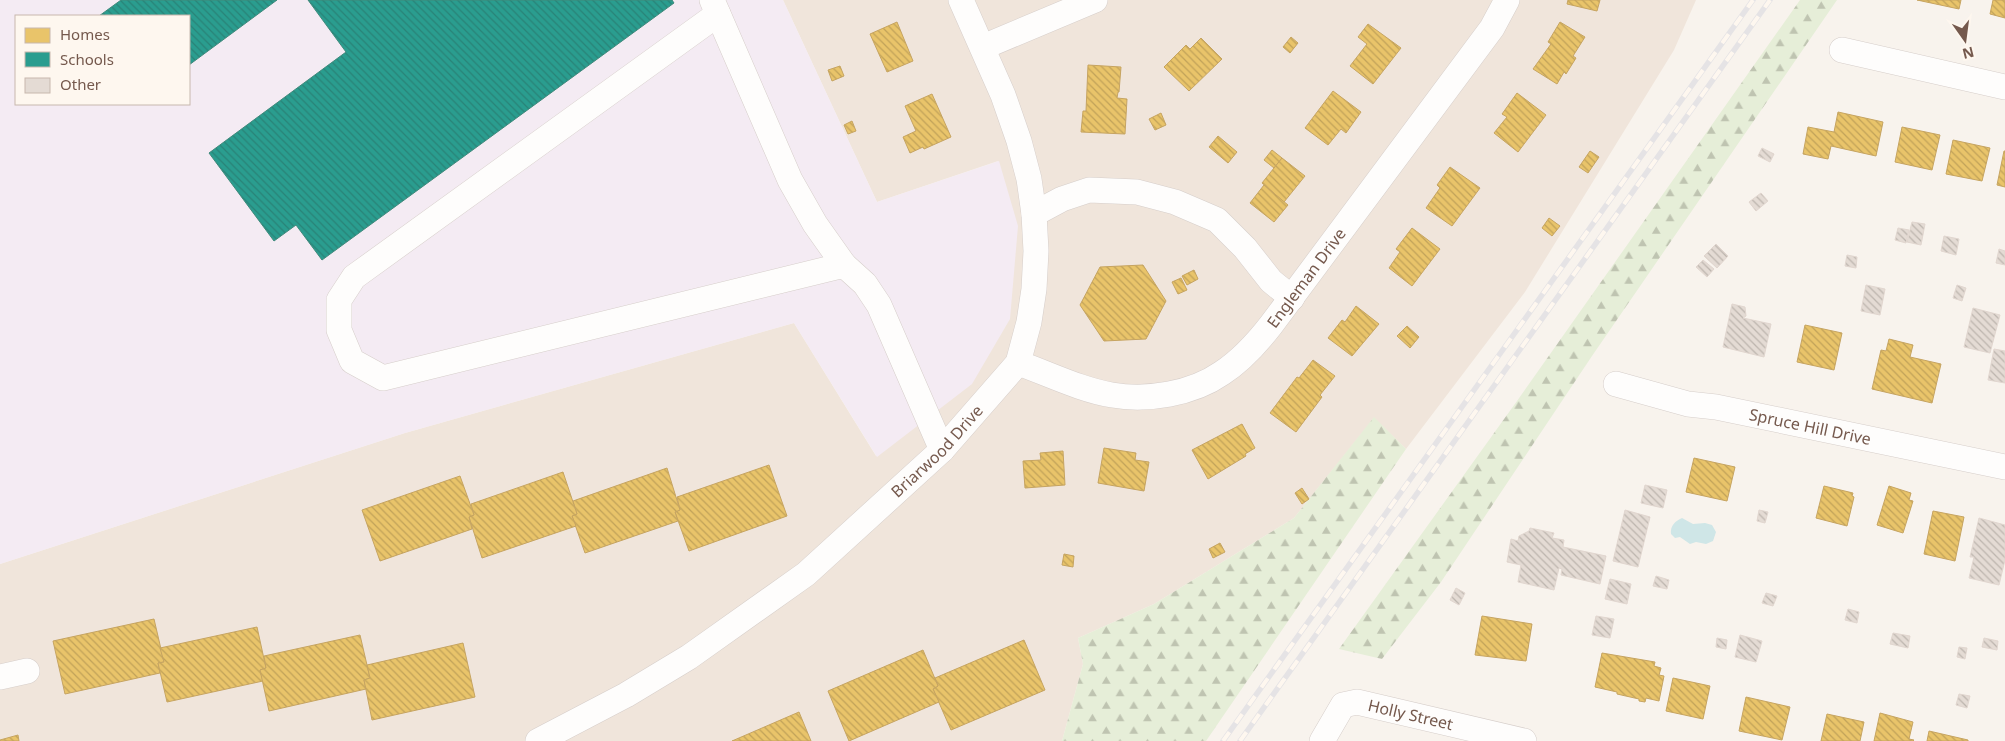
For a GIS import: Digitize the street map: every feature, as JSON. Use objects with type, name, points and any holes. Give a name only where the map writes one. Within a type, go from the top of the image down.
[{"type":"street","name":"Briarwood Drive","points":[[542,740],[626,695],[689,658],[746,619],[806,574],[942,450],[1018,362],[1029,322],[1034,289],[1036,251],[1034,214],[1029,179],[1019,141],[984,48],[961,0]]},
{"type":"street","points":[[984,48],[1095,0]]},
{"type":"street","name":"Engleman Drive","points":[[1018,362],[1111,395],[1130,397],[1155,396],[1182,391],[1213,379],[1256,345],[1492,28],[1507,0]]},
{"type":"street","points":[[844,265],[383,378],[352,361],[339,330],[339,300],[354,277],[715,7],[790,180],[815,224],[844,265],[865,284],[878,305],[942,450]]},
{"type":"street","points":[[1842,50],[2005,88]]},
{"type":"street","points":[[1034,214],[1062,199],[1089,190],[1136,192],[1175,202],[1217,220],[1245,248],[1271,281],[1292,298]]},
{"type":"street","name":"Spruce Hill Drive","points":[[1616,384],[1688,404],[1716,406],[2005,467]]},
{"type":"street","points":[[0,677],[27,671]]},
{"type":"street","name":"Holly Street","points":[[1322,741],[1343,705],[1357,702],[1524,741]]},
{"type":"shaded area","points":[[0,0],[783,0],[877,202],[999,161],[1018,226],[1010,319],[972,384],[877,457],[794,323],[405,433],[0,564]]},
{"type":"shaded area","points":[[783,0],[1696,0],[1674,50],[1525,292],[1406,449],[1374,418],[1294,518],[1154,604],[1078,638],[1083,664],[1062,741],[0,741],[0,564],[405,433],[794,323],[876,456],[998,161],[877,202]]},
{"type":"shaded area","points":[[1682,518],[1693,524],[1705,523],[1712,525],[1716,532],[1713,541],[1706,544],[1696,542],[1690,544],[1680,537],[1675,538],[1671,534],[1672,526]]},
{"type":"green space","points":[[1800,0],[1837,0],[1592,356],[1441,582],[1382,659],[1339,649],[1517,401]]},
{"type":"green space","points":[[1374,417],[1406,449],[1206,741],[1062,741],[1083,664],[1078,638],[1154,604],[1294,518]]},
{"type":"building: Homes","points":[[1568,0],[1600,0],[1597,11],[1567,4]]},
{"type":"building: Homes","points":[[1917,0],[1961,0],[1959,9]]},
{"type":"building: Homes","points":[[1993,0],[2005,0],[2005,18],[1990,14]]},
{"type":"building: Homes","points":[[897,22],[913,61],[887,72],[870,34]]},
{"type":"building: Homes","points":[[1560,22],[1585,37],[1573,56],[1576,58],[1557,84],[1533,69],[1551,44],[1548,42]]},
{"type":"building: Homes","points":[[1368,24],[1401,48],[1373,84],[1350,66],[1367,44],[1358,37]]},
{"type":"building: Homes","points":[[1291,37],[1298,43],[1290,53],[1283,47]]},
{"type":"building: Homes","points":[[1201,38],[1222,59],[1189,91],[1164,67],[1186,45],[1190,49]]},
{"type":"building: Homes","points":[[1088,65],[1121,67],[1117,98],[1127,99],[1125,134],[1081,132],[1083,111],[1086,111]]},
{"type":"building: Homes","points":[[840,66],[844,76],[832,81],[828,70]]},
{"type":"building: Homes","points":[[1333,91],[1361,112],[1346,133],[1341,129],[1328,145],[1305,128]]},
{"type":"building: Homes","points":[[1517,93],[1546,115],[1518,152],[1494,133],[1507,117],[1502,114]]},
{"type":"building: Homes","points":[[932,94],[951,137],[910,153],[903,137],[916,131],[905,106]]},
{"type":"building: Homes","points":[[1838,112],[1883,122],[1876,156],[1831,146],[1828,159],[1803,154],[1808,127],[1834,132]]},
{"type":"building: Homes","points":[[1161,113],[1166,125],[1155,130],[1149,119]]},
{"type":"building: Homes","points":[[852,121],[856,131],[848,134],[844,125]]},
{"type":"building: Homes","points":[[1902,127],[1940,135],[1932,170],[1895,162]]},
{"type":"building: Homes","points":[[1218,136],[1237,152],[1228,163],[1209,147]]},
{"type":"building: Homes","points":[[1953,140],[1990,148],[1982,181],[1946,174]]},
{"type":"building: Homes","points":[[1272,150],[1282,158],[1274,168],[1264,160]]},
{"type":"building: Homes","points":[[1590,151],[1599,157],[1588,173],[1579,167]]},
{"type":"building: Homes","points":[[2005,151],[2005,187],[1997,185]]},
{"type":"building: Homes","points":[[1282,158],[1305,176],[1284,202],[1262,183]]},
{"type":"building: Homes","points":[[1450,167],[1480,188],[1452,226],[1426,208],[1440,188],[1437,185]]},
{"type":"building: Homes","points":[[1264,185],[1288,205],[1274,222],[1250,203]]},
{"type":"building: Homes","points":[[1549,218],[1560,226],[1552,236],[1542,228]]},
{"type":"building: Homes","points":[[1412,228],[1440,249],[1412,286],[1389,268],[1400,252],[1396,249]]},
{"type":"building: Homes","points":[[1143,265],[1166,301],[1146,339],[1104,341],[1080,305],[1100,267]]},
{"type":"building: Homes","points":[[1194,270],[1198,279],[1187,285],[1182,276]]},
{"type":"building: Homes","points":[[1181,278],[1187,290],[1178,294],[1172,282]]},
{"type":"building: Homes","points":[[1356,306],[1379,324],[1352,356],[1328,338],[1342,320],[1345,322]]},
{"type":"building: Homes","points":[[1805,325],[1842,333],[1834,370],[1797,362]]},
{"type":"building: Homes","points":[[1407,326],[1419,337],[1410,348],[1397,336]]},
{"type":"building: Homes","points":[[1889,339],[1913,345],[1910,357],[1941,364],[1932,403],[1872,389],[1881,350],[1886,351]]},
{"type":"building: Homes","points":[[1313,360],[1335,376],[1296,432],[1270,413],[1297,377],[1299,378]]},
{"type":"building: Homes","points":[[1242,424],[1255,448],[1245,454],[1246,456],[1208,479],[1192,450]]},
{"type":"building: Homes","points":[[1104,448],[1136,453],[1135,460],[1149,462],[1144,491],[1098,483]]},
{"type":"building: Homes","points":[[1063,451],[1065,485],[1025,488],[1023,461],[1041,460],[1040,453]]},
{"type":"building: Homes","points":[[1694,458],[1735,467],[1727,501],[1686,492]]},
{"type":"building: Homes","points":[[769,465],[787,516],[689,551],[675,512],[680,510],[677,497]]},
{"type":"building: Homes","points":[[667,468],[680,510],[675,512],[678,521],[585,553],[572,516],[577,514],[573,501]]},
{"type":"building: Homes","points":[[563,472],[577,514],[572,516],[576,526],[482,558],[469,517],[474,515],[471,504]]},
{"type":"building: Homes","points":[[460,476],[474,515],[469,517],[472,529],[380,561],[362,510]]},
{"type":"building: Homes","points":[[1824,486],[1853,493],[1852,496],[1854,497],[1847,526],[1816,518]]},
{"type":"building: Homes","points":[[1889,486],[1911,493],[1909,500],[1913,501],[1903,533],[1877,525]]},
{"type":"building: Homes","points":[[1302,488],[1309,499],[1302,504],[1295,493]]},
{"type":"building: Homes","points":[[1933,511],[1964,517],[1955,561],[1924,554]]},
{"type":"building: Homes","points":[[1220,543],[1225,552],[1213,558],[1209,549]]},
{"type":"building: Homes","points":[[1064,554],[1074,556],[1073,567],[1062,565]]},
{"type":"building: Homes","points":[[1482,616],[1532,624],[1526,661],[1475,655]]},
{"type":"building: Homes","points":[[154,619],[164,662],[158,663],[160,673],[65,694],[53,641]]},
{"type":"building: Homes","points":[[257,627],[266,668],[260,670],[263,681],[167,702],[158,663],[164,662],[160,648]]},
{"type":"building: Homes","points":[[360,635],[370,678],[364,680],[366,689],[269,711],[260,670],[266,668],[264,656]]},
{"type":"building: Homes","points":[[1024,640],[1045,690],[951,730],[933,689],[938,686],[935,678]]},
{"type":"building: Homes","points":[[463,643],[475,697],[372,720],[364,680],[370,678],[367,665]]},
{"type":"building: Homes","points":[[923,650],[938,686],[933,689],[939,702],[849,741],[828,691]]},
{"type":"building: Homes","points":[[1602,653],[1655,662],[1654,666],[1661,668],[1659,675],[1664,676],[1659,701],[1646,698],[1645,702],[1639,701],[1639,699],[1617,694],[1617,692],[1595,687]]},
{"type":"building: Homes","points":[[1673,678],[1710,686],[1703,719],[1666,711]]},
{"type":"building: Homes","points":[[1746,697],[1790,707],[1782,740],[1739,731]]},
{"type":"building: Homes","points":[[799,712],[811,741],[732,741]]},
{"type":"building: Homes","points":[[1880,713],[1913,722],[1909,739],[1914,740],[1874,741]]},
{"type":"building: Homes","points":[[1827,714],[1864,722],[1860,741],[1821,741]]},
{"type":"building: Homes","points":[[1929,731],[1968,740],[1968,741],[1927,741]]},
{"type":"building: Homes","points":[[18,735],[19,741],[0,741],[0,740]]},
{"type":"building: Schools","points":[[121,0],[277,0],[190,64],[190,15],[100,15]]},
{"type":"building: Schools","points":[[308,0],[672,0],[674,3],[322,260],[296,225],[274,241],[209,153],[346,52]]},
{"type":"building: Other","points":[[1762,148],[1774,154],[1770,162],[1758,156]]},
{"type":"building: Other","points":[[1761,193],[1768,201],[1756,211],[1749,202]]},
{"type":"building: Other","points":[[1912,222],[1925,224],[1921,245],[1907,242]]},
{"type":"building: Other","points":[[1898,228],[1909,230],[1906,243],[1895,240]]},
{"type":"building: Other","points":[[1944,236],[1959,239],[1956,255],[1941,251]]},
{"type":"building: Other","points":[[1716,244],[1728,256],[1717,268],[1704,256]]},
{"type":"building: Other","points":[[1999,249],[2005,251],[2005,265],[1996,263]]},
{"type":"building: Other","points":[[1847,255],[1857,257],[1856,268],[1845,266]]},
{"type":"building: Other","points":[[1703,260],[1714,269],[1707,277],[1696,267]]},
{"type":"building: Other","points":[[1866,285],[1885,289],[1880,315],[1861,311]]},
{"type":"building: Other","points":[[1957,285],[1966,288],[1962,301],[1953,298]]},
{"type":"building: Other","points":[[1732,304],[1745,307],[1746,316],[1743,318],[1771,324],[1764,357],[1723,347]]},
{"type":"building: Other","points":[[1973,308],[2000,315],[1990,353],[1964,347]]},
{"type":"building: Other","points":[[1994,349],[2005,351],[2005,383],[1988,380]]},
{"type":"building: Other","points":[[1645,485],[1667,490],[1663,508],[1641,503]]},
{"type":"building: Other","points":[[1625,510],[1650,517],[1638,567],[1613,561]]},
{"type":"building: Other","points":[[1759,510],[1768,512],[1765,523],[1757,521]]},
{"type":"building: Other","points":[[1979,518],[2005,525],[2005,560],[1999,585],[1969,578],[1974,557],[1970,557]]},
{"type":"building: Other","points":[[1530,528],[1554,533],[1552,538],[1564,540],[1563,547],[1606,556],[1600,584],[1561,575],[1562,569],[1559,568],[1554,590],[1518,582],[1521,565],[1507,562],[1511,539],[1518,541],[1519,536],[1529,531]]},
{"type":"building: Other","points":[[1656,576],[1669,580],[1667,589],[1653,586]]},
{"type":"building: Other","points":[[1610,579],[1631,584],[1627,604],[1605,599]]},
{"type":"building: Other","points":[[1456,588],[1465,593],[1459,605],[1450,600]]},
{"type":"building: Other","points":[[1766,593],[1777,596],[1773,606],[1762,603]]},
{"type":"building: Other","points":[[1848,609],[1859,612],[1857,623],[1845,620]]},
{"type":"building: Other","points":[[1596,616],[1614,619],[1610,638],[1592,635]]},
{"type":"building: Other","points":[[1893,633],[1910,636],[1908,648],[1890,644]]},
{"type":"building: Other","points":[[1740,635],[1762,641],[1756,662],[1735,657]]},
{"type":"building: Other","points":[[1717,638],[1727,640],[1726,649],[1716,647]]},
{"type":"building: Other","points":[[1984,638],[1998,641],[1997,650],[1982,647]]},
{"type":"building: Other","points":[[1959,647],[1967,648],[1965,659],[1957,657]]},
{"type":"building: Other","points":[[1959,694],[1970,696],[1967,708],[1956,705]]},
{"type":"railway","points":[[1223,741],[1753,0]]},
{"type":"railway","points":[[1240,741],[1770,0]]}]
